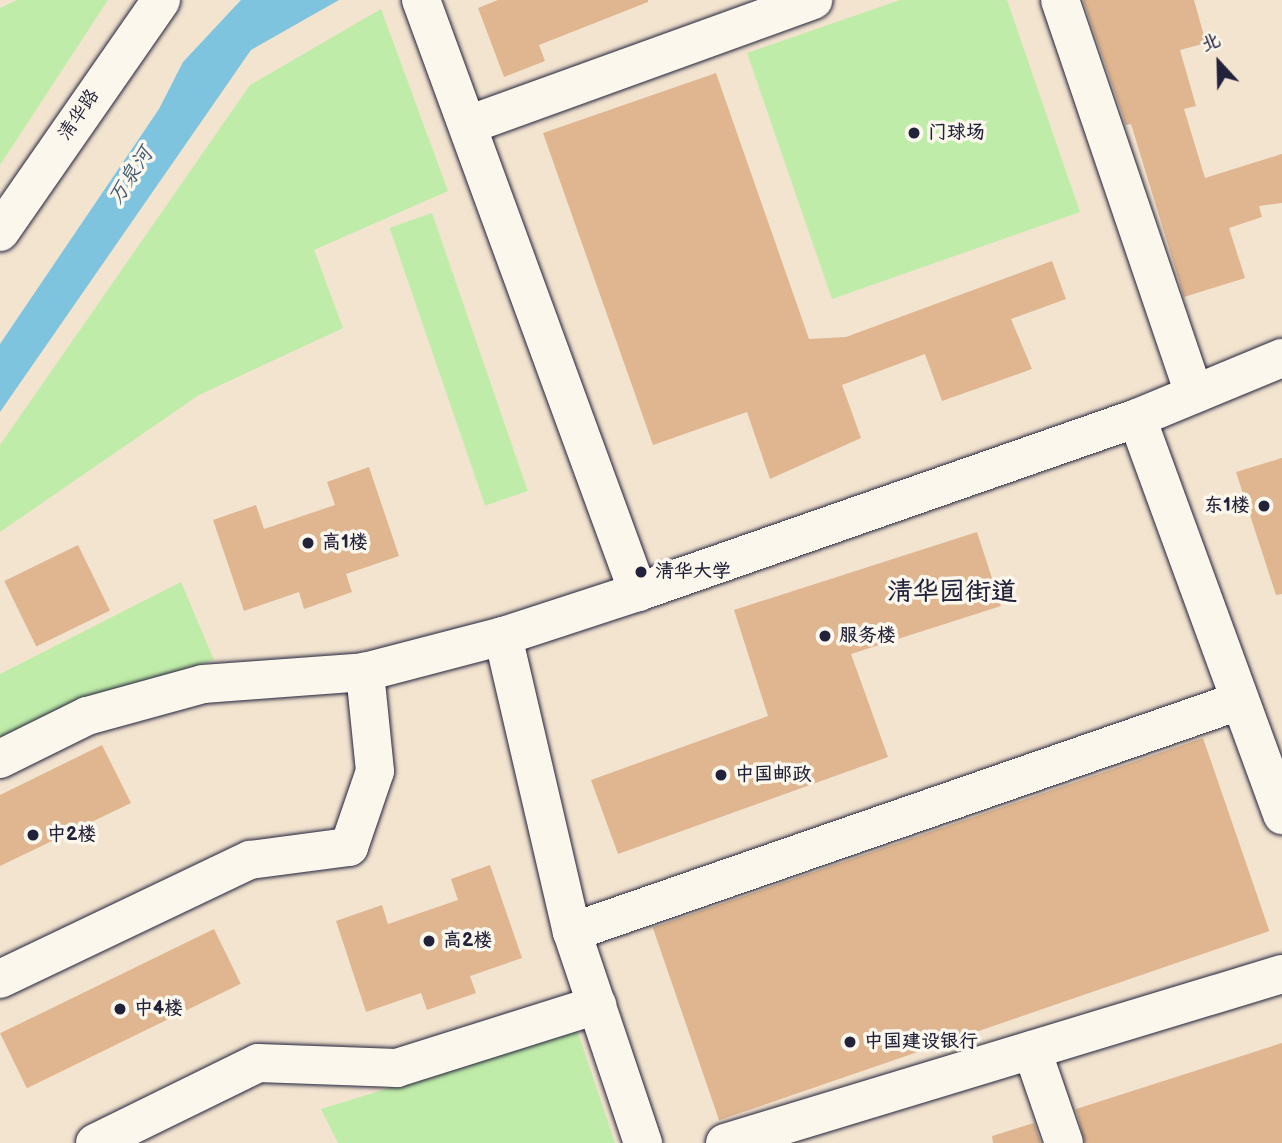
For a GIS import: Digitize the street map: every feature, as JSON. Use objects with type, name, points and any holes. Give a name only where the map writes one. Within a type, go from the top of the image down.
[{"type":"street","name":"清华路","points":[[0,232],[161,0]]},
{"type":"street","points":[[421,0],[471,124],[638,592]]},
{"type":"street","points":[[471,124],[813,0]]},
{"type":"street","points":[[1060,0],[1194,394]]},
{"type":"street","points":[[0,759],[87,716],[203,684],[365,672],[503,636],[638,592],[1137,418],[1282,358]]},
{"type":"street","points":[[1137,418],[1282,815]]},
{"type":"street","points":[[503,636],[572,932],[643,1143]]},
{"type":"street","points":[[0,979],[250,860],[349,847],[375,771],[365,672]]},
{"type":"street","points":[[572,932],[1239,701]]},
{"type":"street","points":[[724,1143],[1282,974]]},
{"type":"street","points":[[95,1143],[258,1063],[397,1068],[597,1005]]},
{"type":"street","points":[[1032,1050],[1064,1143]]},
{"type":"green space","points":[[17,0],[108,0],[0,165],[0,8]]},
{"type":"green space","name":"门球场","points":[[900,0],[1007,0],[1080,212],[832,299],[747,53]]},
{"type":"green space","points":[[381,9],[448,191],[314,250],[343,328],[199,395],[0,532],[0,445],[250,85]]},
{"type":"green space","points":[[432,213],[528,491],[485,506],[389,228]]},
{"type":"green space","points":[[181,582],[214,660],[83,700],[0,741],[0,674]]},
{"type":"green space","points":[[577,1030],[615,1143],[338,1143],[321,1109]]},
{"type":"water","name":"万泉河","points":[[241,0],[339,0],[251,50],[0,412],[0,344],[159,109],[183,62]]},
{"type":"building","points":[[498,0],[648,2],[539,45],[545,61],[504,77],[478,8]]},
{"type":"building","points":[[1083,0],[1194,0],[1206,43],[1180,50],[1196,106],[1184,109],[1205,178],[1282,154],[1282,203],[1259,206],[1262,217],[1229,228],[1245,278],[1184,297],[1131,124],[1126,125]]},
{"type":"building","points":[[716,73],[809,339],[846,337],[1052,261],[1066,299],[1011,319],[1032,369],[942,401],[925,354],[842,385],[861,438],[770,479],[747,412],[653,445],[543,133]]},
{"type":"building","name":"东1楼","points":[[1282,458],[1282,594],[1276,595],[1236,472]]},
{"type":"building","name":"高1楼","points":[[369,467],[399,556],[346,574],[352,592],[304,609],[299,592],[244,611],[213,520],[256,505],[264,529],[335,505],[327,482]]},
{"type":"building","points":[[977,532],[1001,606],[851,654],[888,757],[618,854],[591,780],[768,716],[734,610]]},
{"type":"building","points":[[78,545],[110,611],[36,647],[4,581]]},
{"type":"building","points":[[1203,738],[1269,931],[719,1120],[653,927]]},
{"type":"building","name":"中2楼","points":[[102,745],[131,803],[0,866],[0,795]]},
{"type":"building","name":"高2楼","points":[[490,865],[522,958],[470,976],[476,993],[427,1010],[421,993],[366,1012],[336,921],[382,905],[388,924],[458,900],[451,879]]},
{"type":"building","name":"中4楼","points":[[214,929],[241,984],[27,1088],[0,1033]]},
{"type":"building","points":[[1282,1043],[1282,1143],[1085,1143],[1076,1109]]},
{"type":"building","points":[[1034,1123],[1041,1143],[993,1143],[992,1136]]},
{"type":"place","name":"门球场","points":[[914,133]]},
{"type":"place","name":"东1楼","points":[[1264,506]]},
{"type":"place","name":"高1楼","points":[[308,543]]},
{"type":"place","name":"清华大学","points":[[641,572]]},
{"type":"place","name":"服务楼","points":[[825,636]]},
{"type":"place","name":"中国邮政","points":[[721,775]]},
{"type":"place","name":"中2楼","points":[[33,835]]},
{"type":"place","name":"高2楼","points":[[429,941]]},
{"type":"place","name":"中4楼","points":[[120,1009]]},
{"type":"place","name":"中国建设银行","points":[[850,1042]]},
{"type":"district","name":"清华园街道","points":[[952,593]]}]
